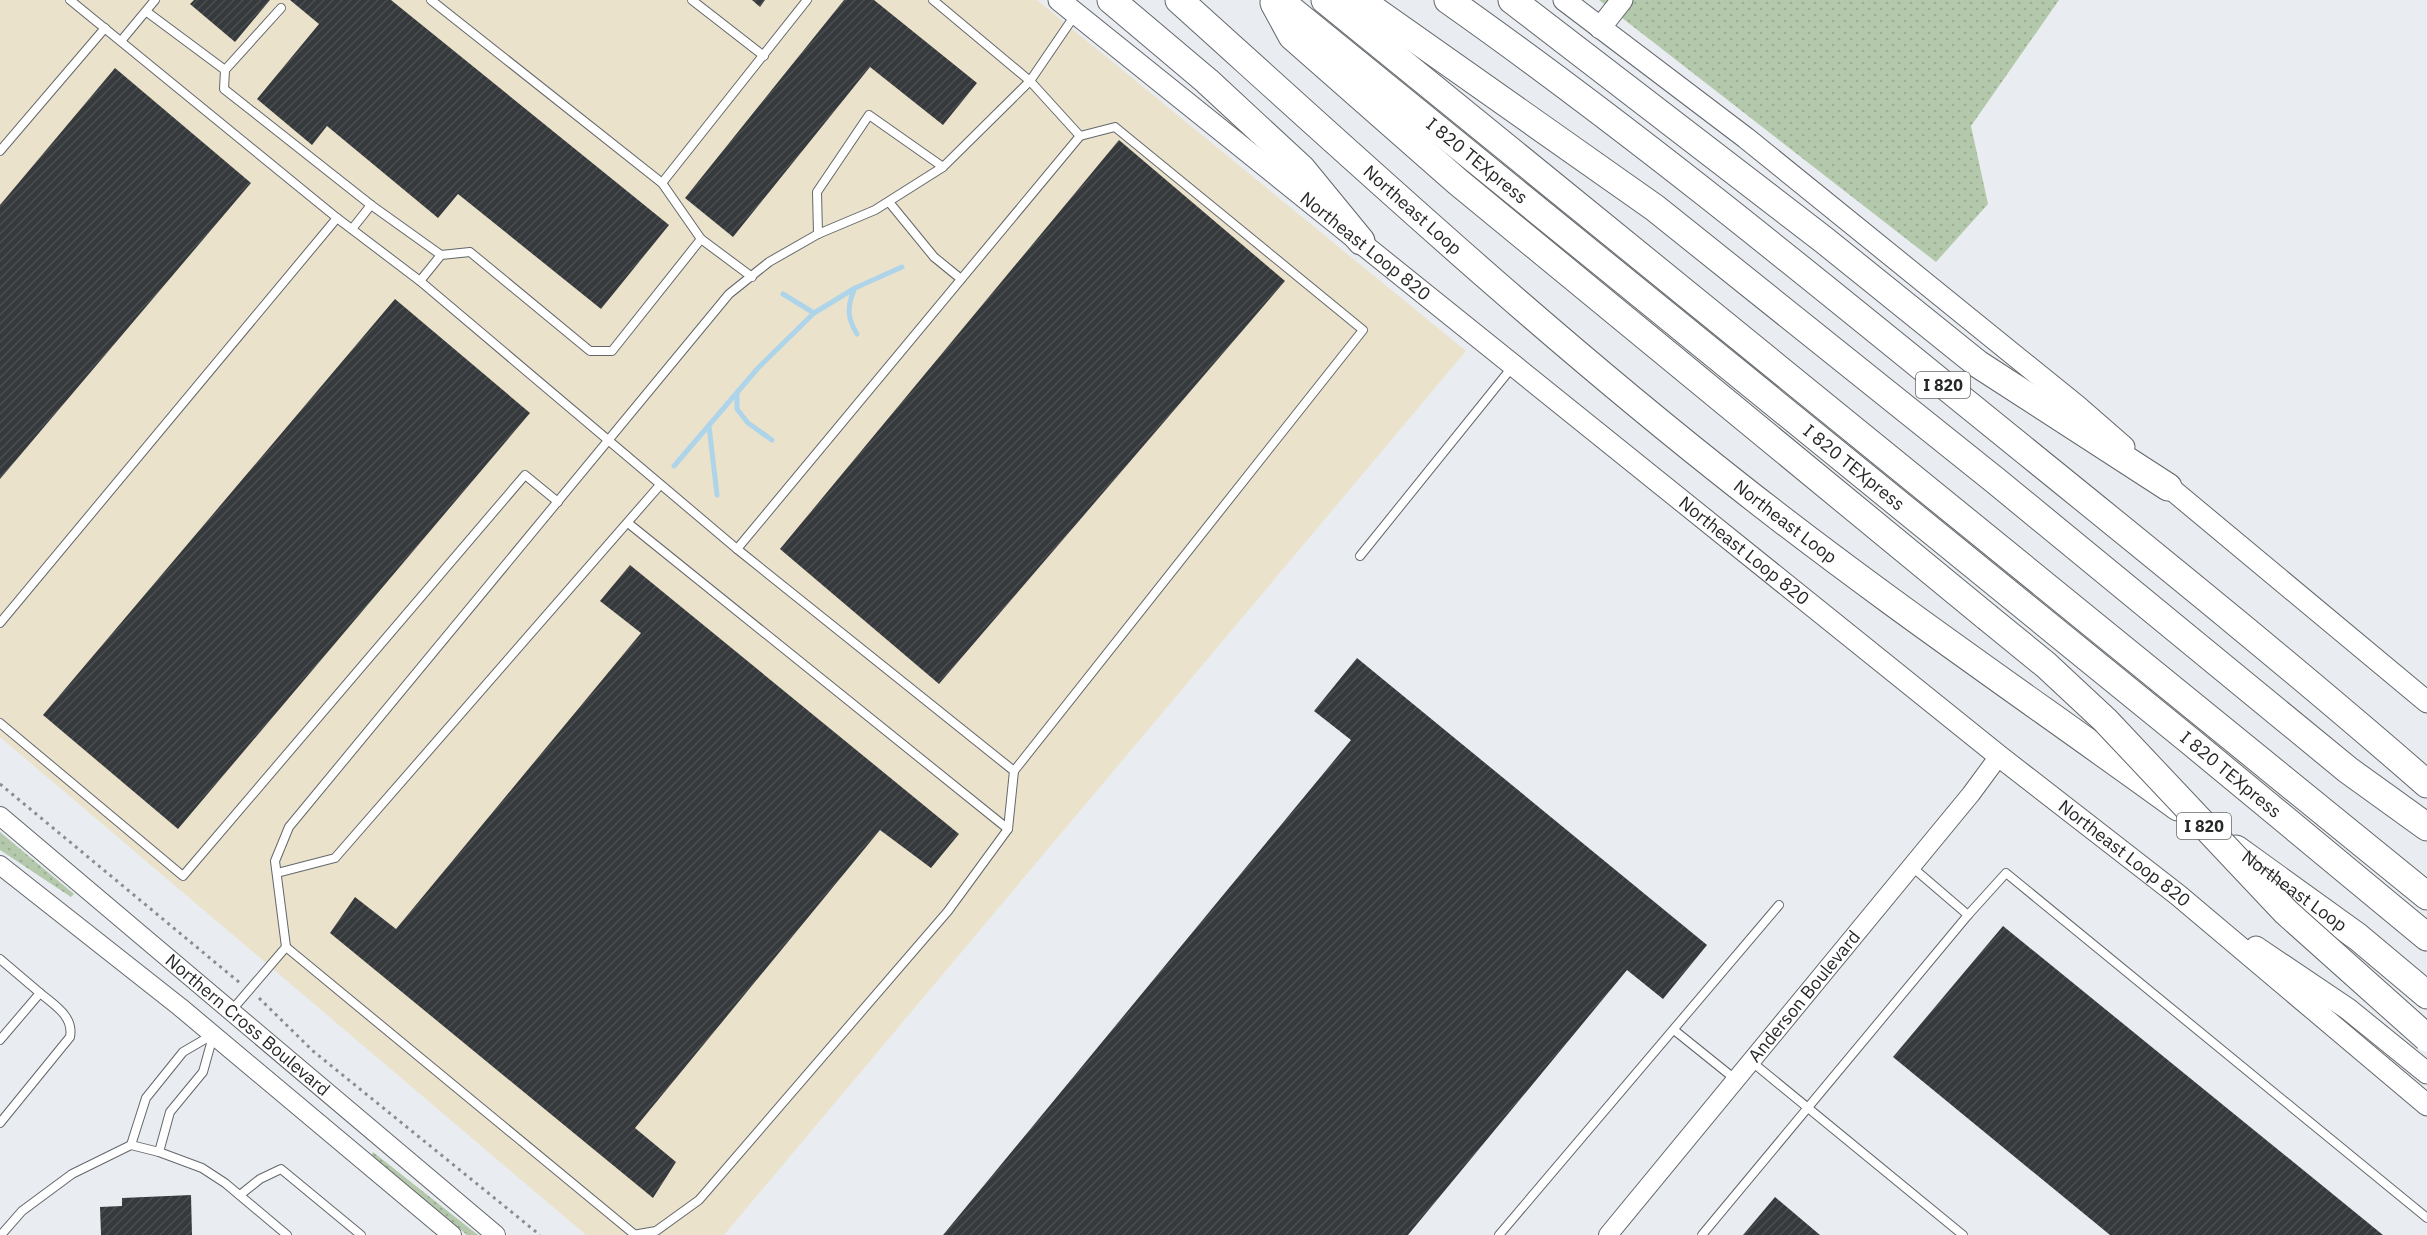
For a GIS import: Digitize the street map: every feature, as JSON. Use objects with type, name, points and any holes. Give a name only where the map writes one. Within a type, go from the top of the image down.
[{"type":"highway","points":[[1111,0],[1207,81],[1302,170],[1361,241]]},
{"type":"highway","name":"Northeast Loop","points":[[1179,0],[1422,220],[1632,400],[1741,488],[2358,938],[2427,995]]},
{"type":"highway","points":[[1272,0],[1292,36],[1458,182],[2046,665],[2104,720],[2286,912],[2427,1038]]},
{"type":"highway","name":"I 820 TEXpress","points":[[1279,0],[2107,673],[2427,937]]},
{"type":"highway","name":"I 820 TEXpress","points":[[1325,0],[2427,896]]},
{"type":"highway","points":[[1360,0],[1655,208],[1996,481],[2348,770],[2427,827]]},
{"type":"highway","name":"I 820","points":[[1448,0],[1647,146],[2316,687],[2427,784]]},
{"type":"highway","points":[[1512,0],[1824,240],[1978,364],[2168,487]]},
{"type":"main road","points":[[1600,28],[1622,0]]},
{"type":"main road","points":[[1569,1],[1600,28],[1746,138],[2077,406],[2168,487],[2427,702]]},
{"type":"main road","name":"Northeast Loop 820","points":[[1068,7],[1288,187],[1361,241],[1999,756],[2178,895],[2427,1105]]},
{"type":"main road","points":[[2178,895],[2348,1009],[2427,1073]]},
{"type":"street","name":"Anderson Boulevard","points":[[1608,1235],[1999,756]]},
{"type":"street","name":"Northern Cross Boulevard","points":[[0,816],[496,1235]]},
{"type":"street","name":"Northern Cross Boulevard","points":[[0,865],[213,1034],[452,1235]]},
{"type":"street","points":[[213,1034],[231,1011]]},
{"type":"lane","points":[[70,0],[337,218],[420,281],[737,549],[1014,771]]},
{"type":"lane","points":[[121,41],[155,0]]},
{"type":"lane","points":[[431,0],[662,183],[701,239],[752,277]]},
{"type":"lane","points":[[692,0],[764,57]]},
{"type":"lane","points":[[662,183],[807,0]]},
{"type":"lane","points":[[933,0],[1030,81],[1080,136]]},
{"type":"lane","points":[[737,549],[1080,136],[1115,127],[1363,330],[1014,771],[1008,829],[948,910],[699,1200],[656,1231],[633,1235],[286,947],[275,861],[289,827],[729,294],[768,262],[818,234],[889,202],[943,166],[1030,81],[1068,7]]},
{"type":"lane","points":[[281,8],[225,70],[224,89],[371,205],[441,255],[470,252],[590,351],[612,351],[701,239]]},
{"type":"lane","points":[[147,12],[225,70]]},
{"type":"lane","points":[[0,151],[105,28]]},
{"type":"lane","points":[[818,234],[817,192],[869,115],[943,166]]},
{"type":"lane","points":[[889,202],[934,257],[962,279]]},
{"type":"lane","points":[[352,229],[371,205]]},
{"type":"lane","points":[[0,623],[337,218]]},
{"type":"lane","points":[[420,281],[441,255]]},
{"type":"lane","points":[[1360,556],[1515,365]]},
{"type":"lane","points":[[0,723],[183,876],[525,476],[558,502]]},
{"type":"lane","points":[[277,873],[335,858],[660,485]]},
{"type":"lane","points":[[628,523],[1008,829]]},
{"type":"lane","points":[[1911,866],[1968,915]]},
{"type":"lane","points":[[1702,1235],[1968,915],[2006,873],[2427,1218]]},
{"type":"lane","points":[[1499,1235],[1779,905]]},
{"type":"lane","points":[[231,1011],[286,947]]},
{"type":"lane","points":[[0,959],[67,1017],[70,1024],[70,1037],[0,1123]]},
{"type":"lane","points":[[0,1040],[40,993]]},
{"type":"lane","points":[[1674,1030],[1736,1080]]},
{"type":"lane","points":[[131,1145],[146,1098],[183,1052],[213,1034]]},
{"type":"lane","points":[[159,1152],[170,1112],[203,1072],[213,1034]]},
{"type":"lane","points":[[1751,1061],[1963,1235]]},
{"type":"lane","points":[[2,1235],[22,1211],[72,1174],[131,1145],[159,1152],[202,1168],[240,1195],[287,1235]]},
{"type":"lane","points":[[240,1195],[260,1179],[281,1169],[361,1235]]},
{"type":"path","points":[[0,784],[250,990],[313,1051],[540,1235]]},
{"type":"shaded area","points":[[0,0],[1037,0],[1466,351],[724,1235],[586,1235],[0,737]]},
{"type":"green space","points":[[1599,0],[2059,0],[1971,126],[1988,204],[1936,262]]},
{"type":"green space","points":[[0,832],[74,894],[71,897],[0,850]]},
{"type":"green space","points":[[373,1152],[478,1235],[467,1235],[371,1156]]},
{"type":"building","points":[[194,0],[270,0],[235,42],[190,4]]},
{"type":"building","points":[[290,0],[391,0],[669,225],[601,309],[458,194],[438,218],[327,126],[312,145],[257,99],[319,24]]},
{"type":"building","points":[[752,0],[765,0],[760,7]]},
{"type":"building","points":[[844,0],[874,0],[977,83],[943,125],[870,67],[733,237],[685,198]]},
{"type":"building","points":[[115,68],[251,183],[0,479],[0,205]]},
{"type":"building","points":[[1119,140],[1285,281],[939,684],[780,549]]},
{"type":"building","points":[[395,299],[530,413],[178,829],[43,715]]},
{"type":"building","points":[[630,565],[959,834],[931,868],[880,830],[635,1128],[676,1162],[653,1198],[330,933],[355,897],[396,929],[641,633],[600,601]]},
{"type":"building","points":[[1357,658],[1707,945],[1663,999],[1627,970],[1408,1235],[943,1235],[1351,740],[1314,711]]},
{"type":"building","points":[[2003,926],[2383,1235],[2110,1235],[1893,1057]]},
{"type":"building","points":[[191,1195],[192,1235],[101,1235],[100,1207],[122,1206],[122,1198]]},
{"type":"building","points":[[1775,1197],[1820,1235],[1743,1235]]},
{"type":"waterway","points":[[674,466],[758,368],[814,313],[855,288],[902,267]]},
{"type":"waterway","points":[[854,290],[849,312],[851,323],[857,334]]},
{"type":"waterway","points":[[783,294],[814,313]]},
{"type":"waterway","points":[[737,394],[737,409],[748,423],[772,440]]},
{"type":"waterway","points":[[709,426],[717,495]]}]
